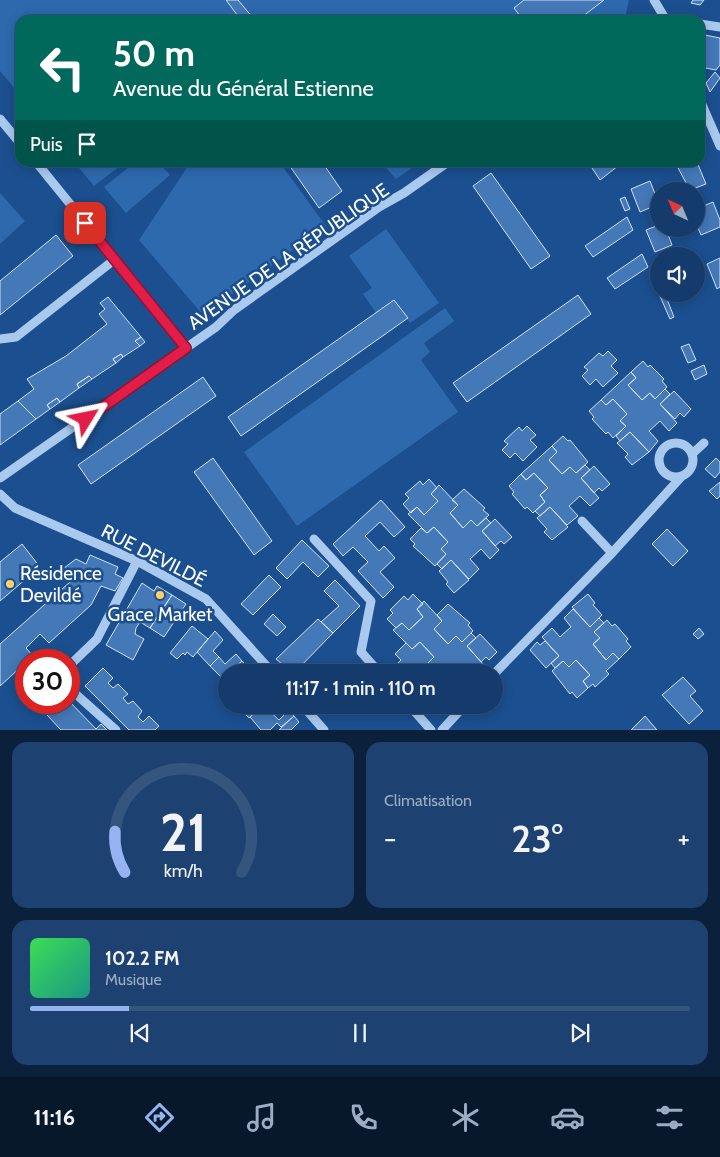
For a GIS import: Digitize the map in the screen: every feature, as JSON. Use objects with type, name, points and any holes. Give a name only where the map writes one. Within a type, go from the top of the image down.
[{"type":"street","points":[[654,0],[663,15]]},
{"type":"street","points":[[705,25],[720,27]]},
{"type":"street","points":[[705,112],[720,146]]},
{"type":"street","points":[[0,119],[15,137]]},
{"type":"street","points":[[40,167],[186,348]]},
{"type":"street","name":"AVENUE DE LA RÉPUBLIQUE","points":[[0,478],[216,327],[234,310],[363,218],[440,167]]},
{"type":"street","points":[[0,339],[16,337],[114,260]]},
{"type":"street","points":[[692,454],[704,443]]},
{"type":"street","points":[[503,665],[612,552],[682,476],[692,465],[692,454],[684,446],[668,445],[660,454],[659,459],[662,470],[671,477],[682,476]]},
{"type":"street","name":"RUE DEVILDÉ","points":[[0,494],[16,508],[137,561],[206,600],[265,664]]},
{"type":"street","points":[[582,521],[612,552]]},
{"type":"street","points":[[314,539],[371,601],[361,652],[372,664]]},
{"type":"street","points":[[80,656],[97,640],[137,561]]},
{"type":"street","points":[[80,698],[116,730]]},
{"type":"street","points":[[310,714],[324,730]]},
{"type":"street","points":[[417,714],[431,730]]},
{"type":"street","points":[[442,730],[457,714]]},
{"type":"shaded area","points":[[0,0],[629,0],[625,15],[15,15],[15,89],[0,71]]},
{"type":"shaded area","points":[[78,167],[119,167],[94,186]]},
{"type":"shaded area","points":[[129,167],[163,167],[170,175],[126,213],[104,187]]},
{"type":"shaded area","points":[[187,167],[283,167],[326,226],[203,315],[139,240]]},
{"type":"shaded area","points":[[386,167],[413,167],[396,179]]},
{"type":"shaded area","points":[[0,193],[25,221],[0,244]]},
{"type":"shaded area","points":[[386,229],[439,303],[410,323],[394,300],[376,313],[363,294],[372,288],[349,256]]},
{"type":"shaded area","points":[[445,308],[454,321],[424,343],[430,352],[421,360],[458,412],[297,526],[244,452]]},
{"type":"building","points":[[226,0],[238,0],[250,15],[237,15]]},
{"type":"building","points":[[524,0],[604,0],[584,15],[519,15],[514,8]]},
{"type":"building","points":[[693,0],[704,0],[700,5],[691,3]]},
{"type":"building","points":[[705,35],[720,38],[720,65],[716,70],[705,68]]},
{"type":"building","points":[[715,72],[720,78],[710,92],[706,83]]},
{"type":"building","points":[[290,167],[325,167],[342,191],[319,208]]},
{"type":"building","points":[[591,167],[617,167],[600,180]]},
{"type":"building","points":[[699,167],[706,184],[705,182],[686,182],[678,168]]},
{"type":"building","points":[[491,173],[550,256],[531,269],[473,186]]},
{"type":"building","points":[[650,181],[650,208],[640,212],[631,189]]},
{"type":"building","points":[[625,197],[630,209],[625,211],[620,199]]},
{"type":"building","points":[[713,202],[720,220],[720,227],[705,233],[705,205]]},
{"type":"building","points":[[627,217],[633,230],[593,257],[585,246]]},
{"type":"building","points":[[650,228],[650,238],[669,238],[672,245],[653,247],[646,230]]},
{"type":"building","points":[[56,235],[73,256],[0,315],[0,281]]},
{"type":"building","points":[[642,254],[648,267],[615,289],[607,278]]},
{"type":"building","points":[[720,258],[720,287],[717,289],[707,264]]},
{"type":"building","points":[[578,295],[591,314],[467,402],[453,383]]},
{"type":"building","points":[[108,297],[141,337],[135,341],[140,346],[123,357],[121,354],[113,359],[116,363],[92,379],[89,376],[77,384],[79,388],[60,402],[57,398],[47,405],[50,409],[36,419],[18,401],[34,389],[27,379],[66,356],[107,324],[99,314],[105,309],[100,303]]},
{"type":"building","points":[[394,300],[408,318],[241,436],[228,417]]},
{"type":"building","points":[[663,302],[668,302],[674,317],[670,319]]},
{"type":"building","points":[[141,337],[145,342],[140,346],[135,341]]},
{"type":"building","points":[[689,344],[696,360],[688,363],[681,347]]},
{"type":"building","points":[[608,351],[617,360],[611,366],[618,373],[603,387],[596,379],[590,385],[582,376],[588,370],[584,367],[599,353],[603,356]]},
{"type":"building","points":[[121,354],[123,357],[116,363],[113,359]]},
{"type":"building","points":[[643,361],[648,367],[650,365],[664,379],[662,381],[667,387],[655,399],[650,393],[642,400],[628,385],[636,378],[631,372]]},
{"type":"building","points":[[704,365],[707,374],[695,380],[691,371]]},
{"type":"building","points":[[631,372],[636,378],[628,385],[642,400],[650,393],[655,399],[665,389],[670,394],[660,404],[677,423],[669,431],[660,421],[649,431],[658,441],[649,452],[630,432],[620,441],[616,436],[626,426],[620,421],[627,414],[613,399],[606,405],[601,400]]},
{"type":"building","points":[[89,376],[92,379],[79,388],[77,384]]},
{"type":"building","points":[[203,377],[216,396],[91,484],[78,465]]},
{"type":"building","points":[[674,391],[691,409],[684,417],[680,413],[675,419],[660,404]]},
{"type":"building","points":[[57,398],[60,402],[50,409],[47,405]]},
{"type":"building","points":[[613,399],[627,414],[620,421],[626,426],[613,438],[608,432],[606,434],[592,419],[594,417],[589,411],[601,400],[606,405]]},
{"type":"building","points":[[18,401],[36,419],[0,445],[0,414]]},
{"type":"building","points":[[527,426],[536,435],[530,440],[537,447],[523,461],[515,453],[510,458],[502,450],[508,444],[504,441],[519,427],[522,431]]},
{"type":"building","points":[[630,432],[649,452],[632,465],[625,457],[628,454],[617,443]]},
{"type":"building","points":[[563,436],[568,441],[570,440],[588,462],[576,473],[570,467],[562,474],[549,460],[557,452],[552,446]]},
{"type":"building","points":[[552,446],[557,452],[549,460],[562,474],[570,467],[576,473],[585,465],[590,470],[581,478],[599,498],[590,506],[580,496],[569,506],[578,516],[567,525],[550,507],[540,516],[535,511],[545,502],[540,495],[548,488],[534,473],[526,480],[521,474]]},
{"type":"building","points":[[213,458],[272,541],[254,555],[194,472]]},
{"type":"building","points":[[716,458],[720,462],[720,472],[715,478],[705,469]]},
{"type":"building","points":[[594,466],[610,484],[602,491],[599,488],[594,493],[581,478]]},
{"type":"building","points":[[534,473],[548,488],[540,495],[545,502],[533,513],[527,507],[525,509],[512,494],[514,492],[509,486],[521,474],[526,480]]},
{"type":"building","points":[[429,479],[437,488],[431,494],[438,501],[424,515],[417,507],[411,513],[403,504],[409,498],[405,494],[420,481],[423,485]]},
{"type":"building","points":[[720,482],[720,496],[717,499],[709,491]]},
{"type":"building","points":[[439,485],[458,505],[450,513],[463,528],[471,520],[477,526],[486,518],[491,523],[482,531],[499,550],[490,559],[481,549],[470,559],[479,569],[469,579],[451,560],[442,569],[437,564],[446,554],[441,549],[448,542],[434,527],[427,533],[408,514],[417,507],[424,515],[438,501],[431,494]]},
{"type":"building","points":[[464,489],[485,508],[483,510],[489,515],[477,526],[471,520],[463,528],[450,513],[458,505],[452,500]]},
{"type":"building","points":[[381,500],[405,527],[394,537],[380,522],[365,536],[379,551],[384,546],[395,558],[380,572],[394,587],[383,598],[358,571],[368,562],[353,547],[343,556],[333,544]]},
{"type":"building","points":[[550,507],[568,527],[552,540],[544,532],[547,529],[537,518]]},
{"type":"building","points":[[495,519],[512,537],[504,544],[501,541],[495,546],[482,531]]},
{"type":"building","points":[[434,527],[448,542],[441,549],[446,554],[435,566],[413,546],[415,544],[410,539],[421,528],[427,533]]},
{"type":"building","points":[[667,529],[688,551],[673,566],[652,544]]},
{"type":"building","points":[[302,540],[329,566],[318,577],[303,562],[287,579],[276,568]]},
{"type":"building","name":"Résidence Devildé","points":[[22,544],[40,567],[0,601],[0,562]]},
{"type":"building","points":[[90,555],[118,567],[115,574],[123,578],[115,591],[101,586],[91,605],[49,643],[40,634],[27,649],[15,649],[15,672],[0,686],[0,644],[70,582],[60,571],[76,559],[86,564]]},
{"type":"building","points":[[451,560],[469,580],[454,593],[446,584],[448,582],[439,571]]},
{"type":"building","points":[[269,575],[281,587],[253,615],[241,604]]},
{"type":"building","points":[[335,580],[360,606],[333,633],[321,622],[339,606],[324,591]]},
{"type":"building","points":[[142,583],[154,591],[157,586],[172,595],[150,628],[140,622],[136,628],[135,634],[144,639],[133,660],[106,645]]},
{"type":"building","points":[[413,594],[423,604],[417,609],[423,617],[409,630],[402,623],[396,628],[387,619],[393,613],[390,610],[404,596],[408,600]]},
{"type":"building","points":[[588,594],[595,603],[593,605],[602,615],[590,627],[572,607]]},
{"type":"building","points":[[172,595],[186,604],[164,637],[150,628]]},
{"type":"building","points":[[424,601],[442,621],[434,629],[448,644],[456,636],[462,642],[471,633],[476,638],[467,646],[483,664],[427,664],[434,657],[420,642],[412,649],[393,630],[402,623],[409,630],[423,617],[417,609]]},
{"type":"building","points":[[448,604],[470,623],[468,625],[473,631],[462,642],[456,636],[448,644],[434,629],[442,621],[437,615]]},
{"type":"building","points":[[573,609],[590,627],[599,618],[604,623],[594,632],[600,638],[593,644],[606,660],[613,653],[619,659],[606,671],[609,674],[595,687],[593,684],[588,688],[583,681],[590,675],[576,660],[569,667],[563,661],[555,668],[551,663],[559,656],[542,637],[552,628],[560,637],[571,627],[564,618]]},
{"type":"building","points":[[273,614],[286,627],[277,636],[264,624]]},
{"type":"building","points":[[318,619],[333,633],[303,664],[282,664],[276,659]]},
{"type":"building","points":[[607,620],[612,626],[615,624],[628,639],[626,641],[631,647],[619,659],[613,653],[606,660],[593,644],[600,638],[594,632]]},
{"type":"building","points":[[192,626],[208,639],[193,657],[187,652],[177,659],[170,653]]},
{"type":"building","points":[[699,628],[704,634],[698,639],[693,634]]},
{"type":"building","points":[[215,631],[223,640],[213,651],[219,657],[210,666],[197,652]]},
{"type":"building","points":[[480,634],[497,652],[489,660],[486,657],[481,662],[467,646]]},
{"type":"building","points":[[545,641],[559,656],[546,668],[530,650],[537,642],[540,645]]},
{"type":"building","points":[[420,642],[434,657],[427,664],[399,664],[401,660],[395,654],[406,643],[412,649]]},
{"type":"building","points":[[236,654],[242,661],[239,664],[225,664]]},
{"type":"building","points":[[219,657],[225,664],[218,664],[218,674],[210,666]]},
{"type":"building","points":[[576,660],[590,675],[583,681],[588,688],[577,698],[572,692],[570,694],[552,671],[563,661],[569,667]]},
{"type":"building","points":[[103,668],[113,678],[108,683],[113,688],[118,684],[128,694],[123,698],[128,704],[133,701],[142,711],[138,717],[143,722],[149,716],[159,726],[155,730],[129,730],[85,686]]},
{"type":"building","points":[[683,677],[696,691],[690,696],[703,711],[689,724],[662,695]]},
{"type":"building","points":[[80,712],[96,729],[101,724],[107,730],[61,730],[47,715],[80,714]]},
{"type":"building","points":[[245,714],[253,714],[249,718]]},
{"type":"building","points":[[253,714],[273,714],[279,720],[285,714],[292,714],[294,716],[281,727],[277,723],[270,730],[261,730],[250,717]]},
{"type":"building","points":[[294,716],[299,722],[291,730],[279,730]]},
{"type":"building","points":[[645,716],[657,730],[631,730]]},
{"type":"place","name":"Résidence Devildé","points":[[10,584]]},
{"type":"place","name":"Grace Market","points":[[160,595]]},
{"type":"route","points":[[85,223],[186,348],[86,419]]}]
